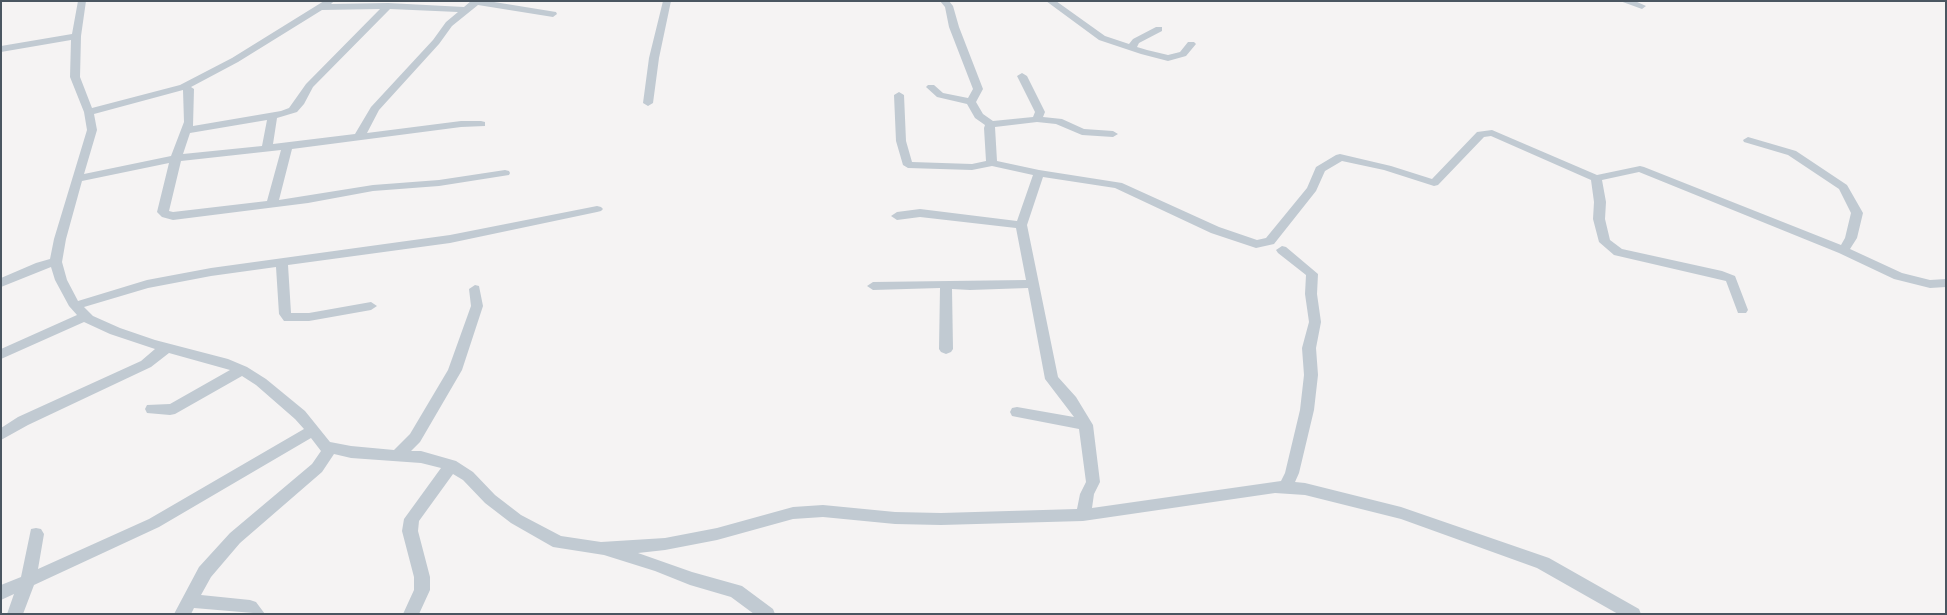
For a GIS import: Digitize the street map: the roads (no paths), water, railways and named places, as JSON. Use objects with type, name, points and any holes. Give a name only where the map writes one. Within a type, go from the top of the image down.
[{"type":"street","points":[[82,1],[76,36],[76,77],[89,112],[92,130],[60,239],[56,262],[61,280],[74,306],[86,316],[115,331],[166,348],[223,362],[242,370],[261,382],[300,414],[328,451],[317,468],[235,538],[205,572],[186,607]]},
{"type":"street","points":[[89,112],[184,87],[235,60],[330,1]]},
{"type":"street","points":[[648,102],[654,58],[667,1]]},
{"type":"street","points":[[944,1],[949,6],[954,27],[978,89],[971,102]]},
{"type":"street","points":[[1050,1],[1102,38],[1131,48],[1168,58],[1183,54],[1191,44]]},
{"type":"street","points":[[1624,1],[1642,6]]},
{"type":"street","points":[[359,137],[375,109],[436,42],[449,24],[476,2],[553,14]]},
{"type":"street","points":[[320,7],[388,6],[464,10]]},
{"type":"street","points":[[187,130],[283,114],[294,110],[309,86],[388,6]]},
{"type":"street","points":[[1131,48],[1136,41],[1158,29]]},
{"type":"street","points":[[1,49],[76,36]]},
{"type":"street","points":[[1022,76],[1040,112],[1037,120]]},
{"type":"street","points":[[184,87],[189,89],[190,92],[187,130],[176,158],[163,212],[166,215],[174,216],[308,200],[373,188],[439,183],[505,173]]},
{"type":"street","points":[[931,87],[940,95],[971,102],[979,116],[990,124],[1037,120],[1058,121],[1082,132],[1113,134]]},
{"type":"street","points":[[899,95],[901,141],[908,166],[972,167],[992,163],[1039,173],[1118,185],[1215,230],[1256,244],[1270,241],[1312,189],[1320,169],[1340,157],[1387,168],[1434,183],[1481,134],[1492,132],[1596,178],[1640,169],[1843,250],[1898,276],[1930,284],[1946,283]]},
{"type":"street","points":[[267,148],[273,120],[272,116]]},
{"type":"street","points":[[77,179],[176,158],[461,124],[481,124]]},
{"type":"street","points":[[990,124],[992,163]]},
{"type":"street","points":[[1748,140],[1792,153],[1843,187],[1858,213],[1851,238],[1843,250]]},
{"type":"street","points":[[272,204],[288,146]]},
{"type":"street","points":[[1039,173],[1022,225],[1052,379],[1086,425],[1093,482],[1087,494],[1083,515]]},
{"type":"street","points":[[1596,178],[1600,202],[1599,219],[1605,242],[1618,252],[1722,275],[1731,279],[1742,310]]},
{"type":"street","points":[[74,306],[147,284],[211,272],[450,239],[597,209]]},
{"type":"street","points":[[897,216],[920,214],[1022,225]]},
{"type":"street","points":[[1282,250],[1312,274],[1311,294],[1315,322],[1309,348],[1310,375],[1307,410],[1292,473],[1285,488]]},
{"type":"street","points":[[282,261],[285,314],[288,318],[310,317],[371,306]]},
{"type":"street","points":[[1,283],[40,266],[56,262]]},
{"type":"street","points":[[946,284],[946,349]]},
{"type":"street","points":[[873,286],[1034,284]]},
{"type":"street","points":[[398,455],[415,438],[455,370],[476,306],[475,288]]},
{"type":"street","points":[[1,354],[86,316]]},
{"type":"street","points":[[1,435],[23,422],[146,364],[166,348]]},
{"type":"street","points":[[152,409],[170,410],[175,408],[242,370]]},
{"type":"street","points":[[1017,412],[1086,425]]},
{"type":"street","points":[[1,593],[154,523],[312,431]]},
{"type":"street","points":[[326,447],[351,452],[420,457],[451,465],[468,476],[490,499],[516,519],[558,542],[600,549],[658,565],[690,578],[736,591],[767,614]]},
{"type":"street","points":[[411,614],[422,590],[422,577],[410,531],[412,519],[451,465]]},
{"type":"street","points":[[600,549],[666,544],[717,534],[793,513],[823,511],[895,518],[941,519],[1083,515],[1249,490],[1305,489],[1400,513],[1544,563],[1633,614]]},
{"type":"street","points":[[15,614],[28,580],[36,534]]},
{"type":"street","points":[[186,607],[236,604],[250,608],[257,614]]}]
